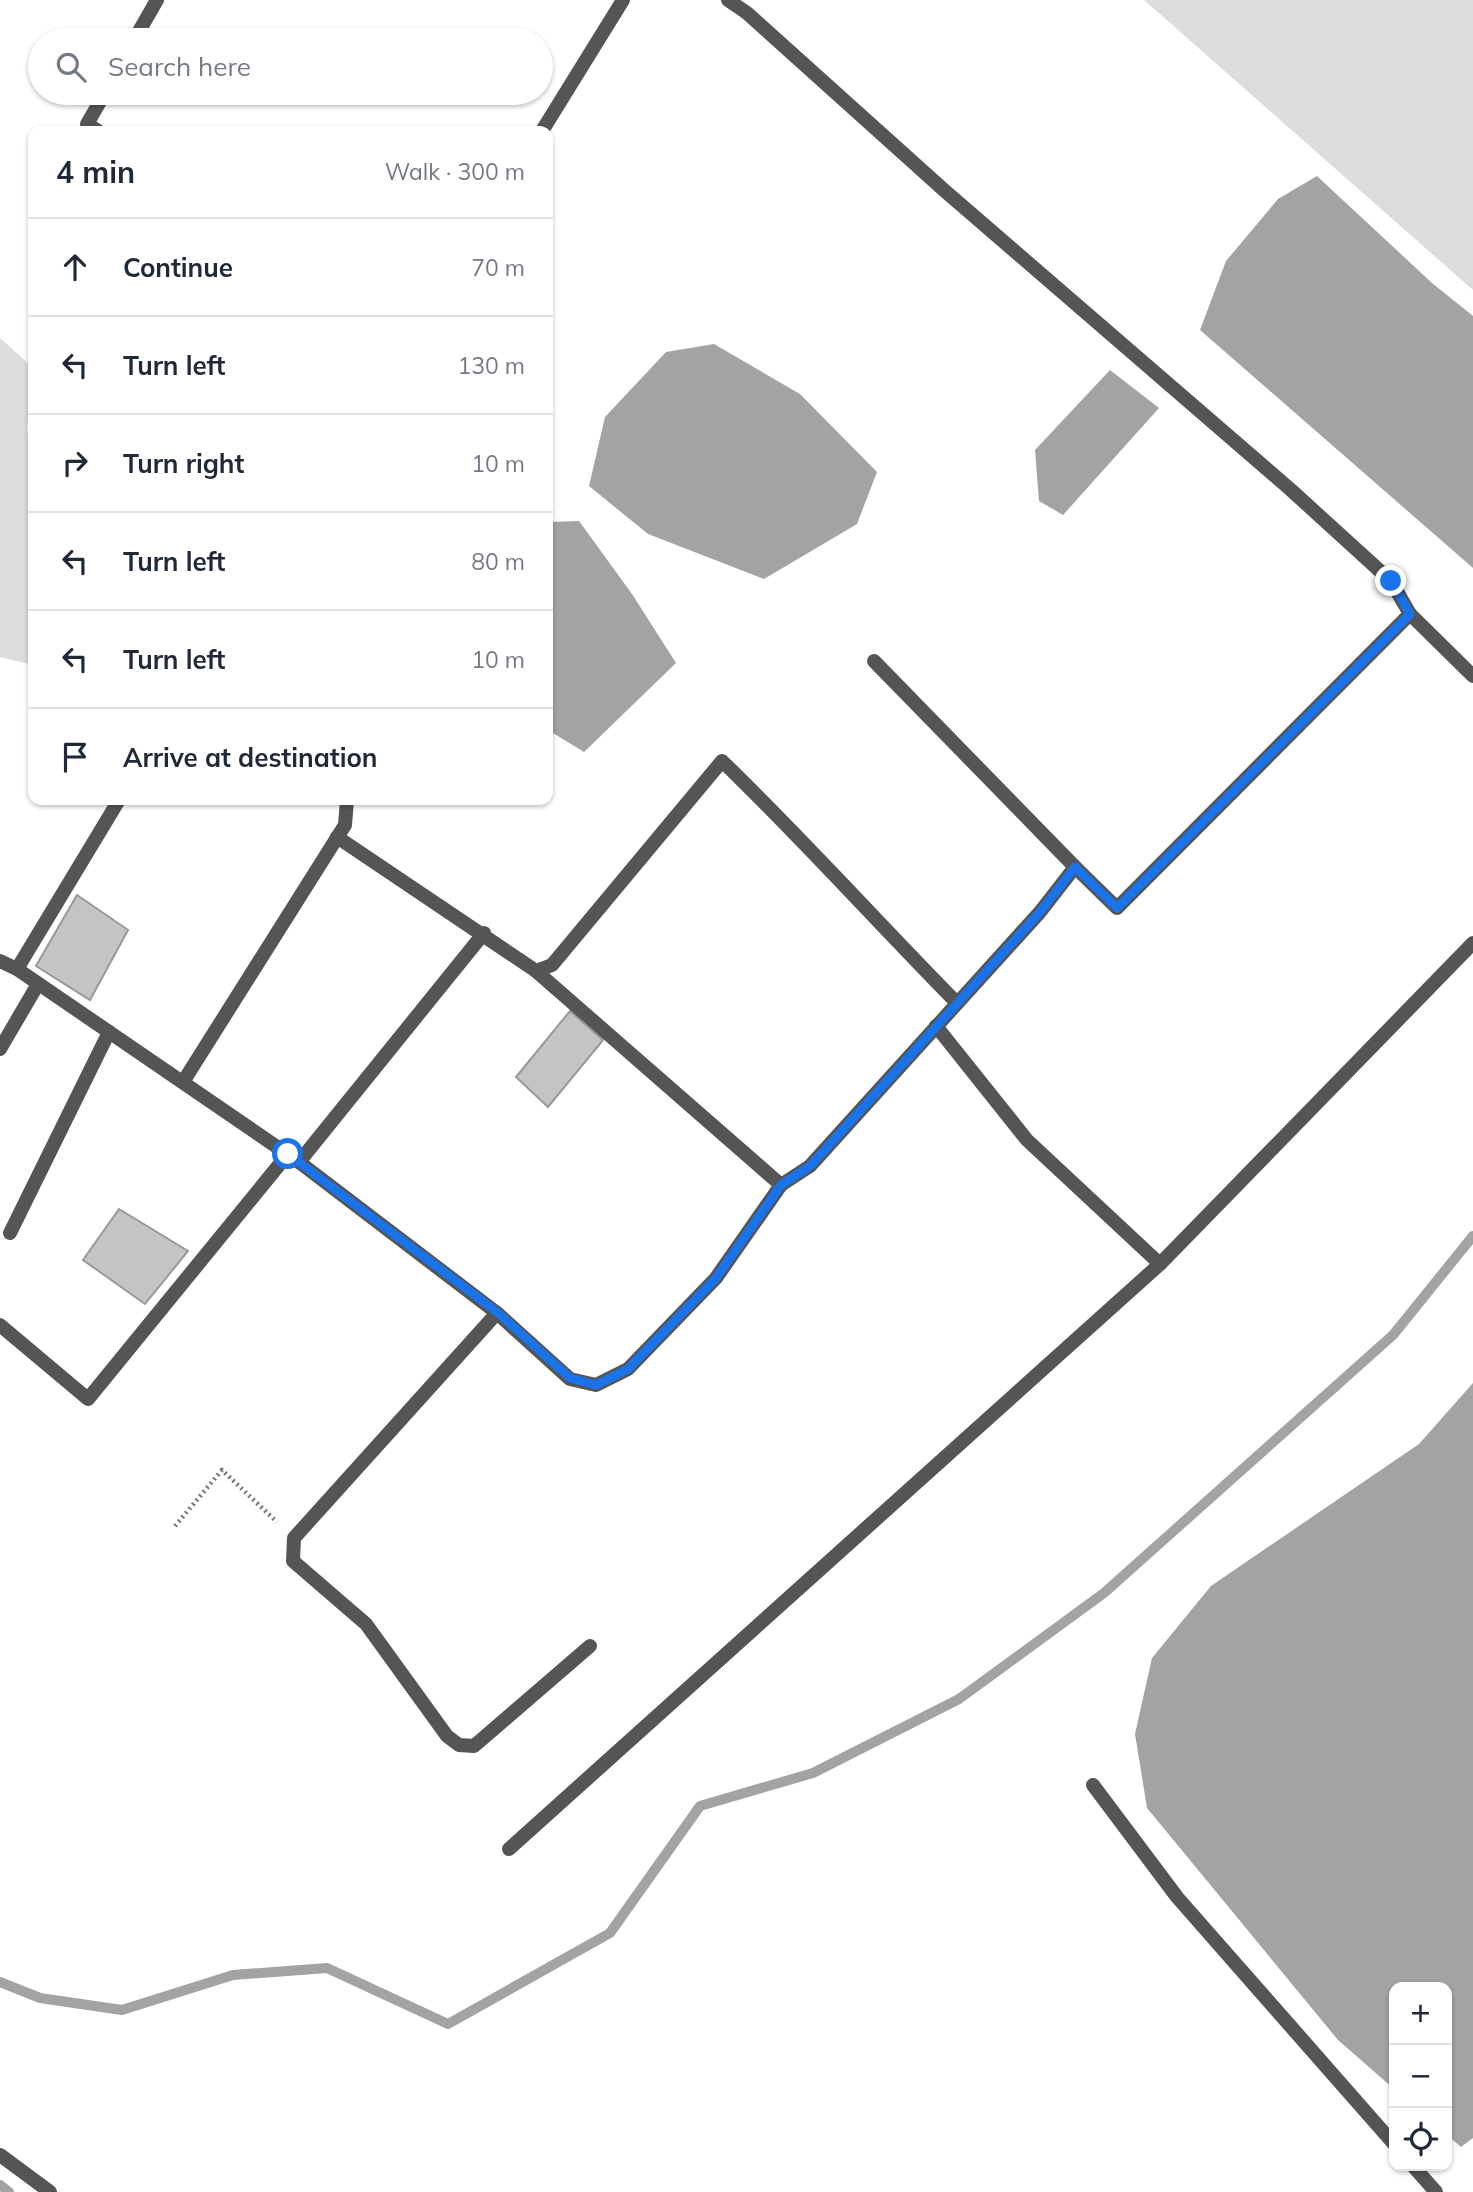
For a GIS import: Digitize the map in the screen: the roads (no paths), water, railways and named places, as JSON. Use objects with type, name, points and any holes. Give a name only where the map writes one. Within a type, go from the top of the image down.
[{"type":"street","points":[[141,28],[157,0]]},
{"type":"street","points":[[545,126],[623,0]]},
{"type":"street","points":[[728,0],[747,13],[945,191],[1291,490],[1391,581],[1410,614],[1473,676]]},
{"type":"street","points":[[90,126],[87,124],[98,105]]},
{"type":"street","points":[[874,662],[1117,908],[1410,614]]},
{"type":"street","points":[[536,971],[552,965],[722,761],[786,823],[837,881],[957,1003]]},
{"type":"street","points":[[17,969],[116,805]]},
{"type":"street","points":[[183,1082],[345,825],[347,805]]},
{"type":"street","points":[[337,838],[484,933],[536,971],[781,1185]]},
{"type":"street","points":[[0,961],[17,969],[294,1158],[497,1312],[570,1378],[596,1385],[611,1380],[628,1369],[716,1278],[781,1185],[810,1166],[1040,912],[1075,867]]},
{"type":"street","points":[[0,1325],[88,1399],[484,933]]},
{"type":"street","points":[[509,1849],[1160,1264],[1473,943]]},
{"type":"street","points":[[0,1049],[38,984]]},
{"type":"street","points":[[936,1026],[1027,1140],[1160,1264]]},
{"type":"street","points":[[10,1233],[109,1032]]},
{"type":"street","points":[[497,1312],[294,1538],[293,1561],[366,1624],[447,1736],[459,1745],[474,1746],[590,1646]]},
{"type":"street","points":[[1093,1785],[1177,1897],[1389,2138]]},
{"type":"street","points":[[0,2155],[50,2192]]},
{"type":"street","points":[[1417,2171],[1436,2192]]},
{"type":"waterway","points":[[0,1982],[40,1998],[122,2010],[233,1975],[327,1968],[448,2024],[610,1933],[700,1806],[813,1773],[959,1699],[1104,1593],[1393,1335],[1473,1236]]},
{"type":"waterway","points":[[0,2185],[9,2192]]}]
